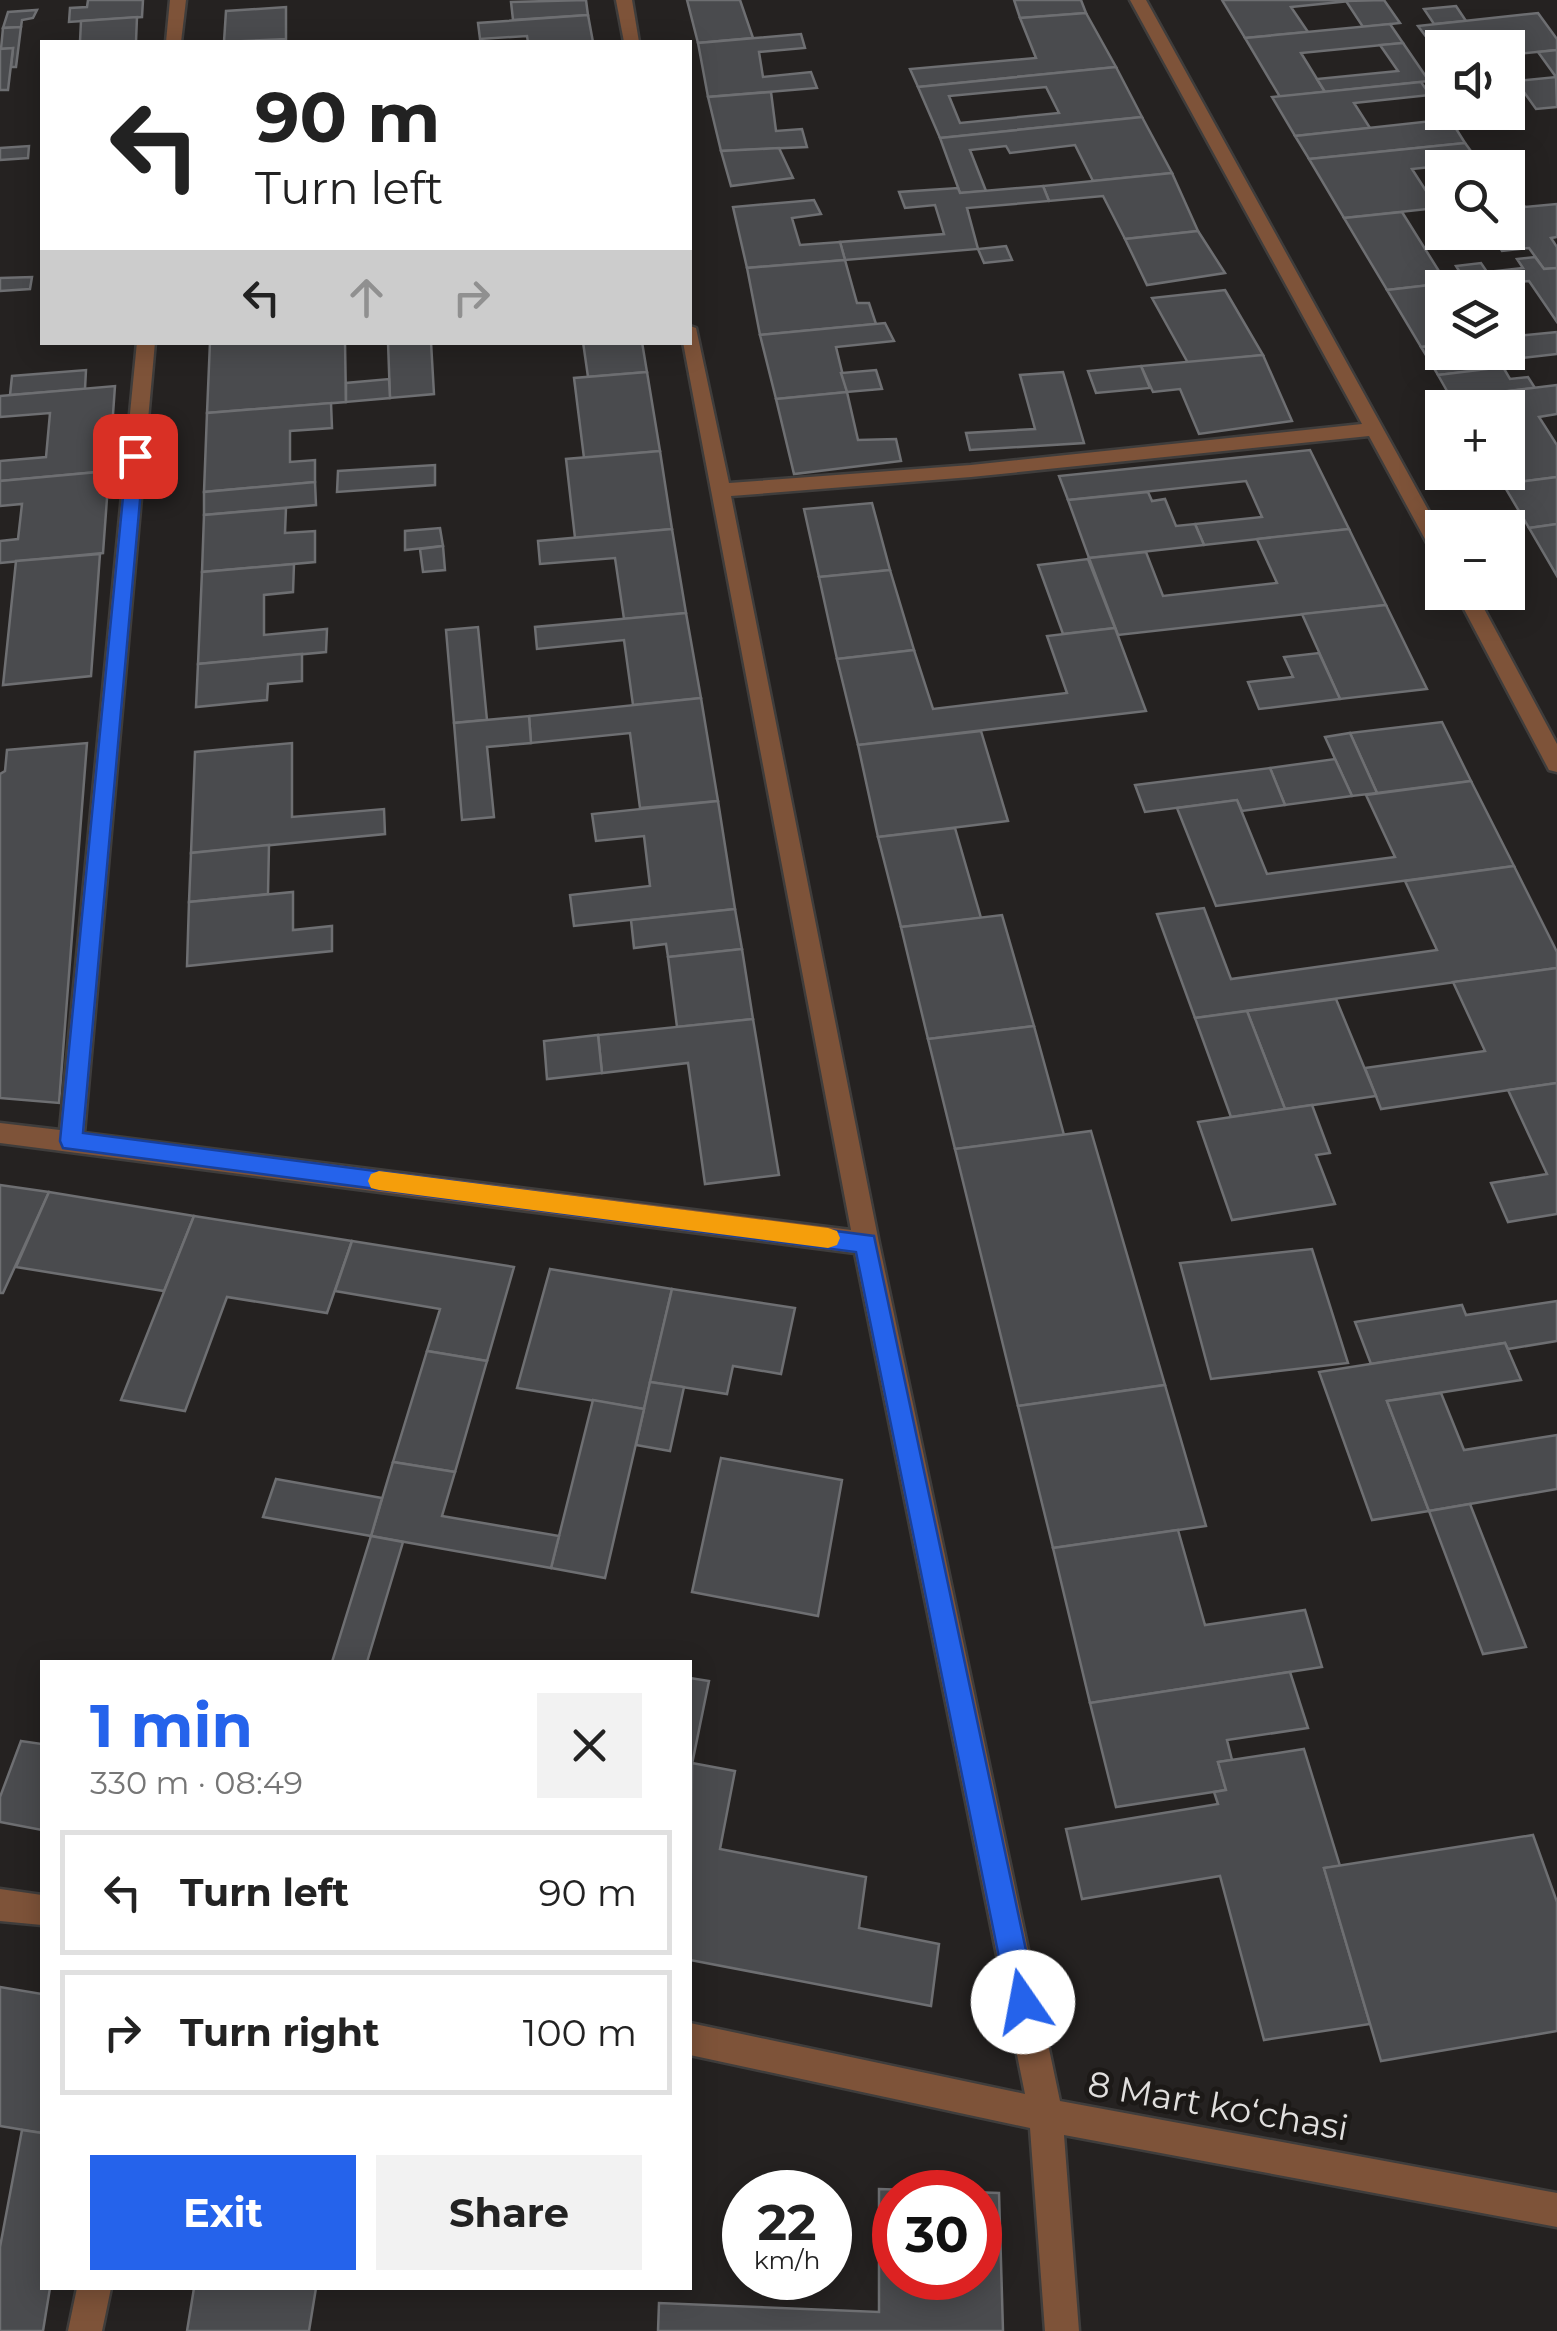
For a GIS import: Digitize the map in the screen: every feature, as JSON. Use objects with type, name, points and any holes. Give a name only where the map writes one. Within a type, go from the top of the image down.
[{"type":"street","points":[[174,40],[178,0]]},
{"type":"street","points":[[624,0],[632,40]]},
{"type":"street","points":[[1138,0],[1425,520]]},
{"type":"street","points":[[692,342],[866,1243],[1046,2115],[1062,2331]]},
{"type":"street","points":[[71,1141],[146,345]]},
{"type":"street","points":[[722,490],[970,471],[1376,428]]},
{"type":"street","points":[[1474,610],[1557,764]]},
{"type":"street","points":[[0,1133],[866,1243]]},
{"type":"street","points":[[0,1904],[40,1910]]},
{"type":"street","name":"8 Mart koʻchasi","points":[[692,2039],[1046,2115],[1557,2210]]},
{"type":"street","points":[[85,2331],[94,2290]]},
{"type":"building","points":[[88,0],[143,0],[142,17],[69,22],[70,8],[87,7]]},
{"type":"building","points":[[586,0],[588,15],[513,20],[511,2]]},
{"type":"building","points":[[687,0],[740,0],[753,38],[698,43]]},
{"type":"building","points":[[1014,0],[1081,0],[1086,13],[1020,18]]},
{"type":"building","points":[[1222,0],[1360,0],[1291,7],[1308,32],[1245,38]]},
{"type":"building","points":[[1384,0],[1400,23],[1363,27],[1346,1]]},
{"type":"building","points":[[1456,6],[1466,21],[1434,24],[1424,9]]},
{"type":"building","points":[[286,7],[286,39],[224,40],[226,11]]},
{"type":"building","points":[[37,10],[33,18],[22,20],[21,27],[3,28],[8,12]]},
{"type":"building","points":[[1086,13],[1116,67],[918,87],[910,69],[1036,58],[1020,18]]},
{"type":"building","points":[[1538,13],[1557,39],[1557,50],[1525,53],[1525,30],[1425,30],[1425,35],[1418,26]]},
{"type":"building","points":[[588,15],[593,40],[528,40],[527,36],[480,39],[478,23]]},
{"type":"building","points":[[137,17],[136,40],[80,40],[81,21]]},
{"type":"building","points":[[1390,24],[1403,43],[1301,53],[1325,92],[1280,97],[1245,38]]},
{"type":"building","points":[[21,27],[16,67],[11,67],[13,48],[1,49],[3,28]]},
{"type":"building","points":[[801,34],[805,48],[759,52],[763,77],[811,72],[817,88],[708,97],[698,43]]},
{"type":"building","points":[[1403,43],[1425,75],[1425,81],[1325,92],[1317,79],[1398,71],[1380,45]]},
{"type":"building","points":[[13,48],[8,90],[0,90],[0,49]]},
{"type":"building","points":[[1557,50],[1557,77],[1556,77],[1538,52]]},
{"type":"building","points":[[1116,67],[1142,117],[940,138],[918,87]],"holes":[[[1046,87],[1059,113],[960,123],[949,96]]]},
{"type":"building","points":[[1556,77],[1557,107],[1536,109],[1525,94],[1525,80]]},
{"type":"building","points":[[1421,82],[1425,88],[1425,96],[1354,103],[1370,128],[1295,136],[1272,97]]},
{"type":"building","points":[[771,92],[776,131],[802,129],[807,147],[721,151],[708,97]]},
{"type":"building","points":[[1142,117],[1172,173],[1093,181],[1075,145],[1010,153],[1006,146],[970,150],[986,191],[960,193],[940,138]]},
{"type":"building","points":[[1425,122],[1425,130],[1457,130],[1465,143],[1309,159],[1295,136]]},
{"type":"building","points":[[1465,143],[1470,150],[1425,150],[1425,168],[1412,169],[1425,189],[1425,209],[1344,218],[1309,159]]},
{"type":"building","points":[[29,146],[28,158],[0,160],[0,148]]},
{"type":"building","points":[[779,148],[793,178],[731,186],[721,151]]},
{"type":"building","points":[[1172,173],[1198,231],[1125,239],[1103,196],[1049,201],[1043,186]]},
{"type":"building","points":[[1043,186],[1049,201],[967,208],[978,249],[845,260],[840,242],[944,234],[935,205],[905,208],[899,192],[958,188],[960,193]]},
{"type":"building","points":[[814,200],[821,214],[792,218],[800,245],[840,242],[845,260],[747,268],[733,207]]},
{"type":"building","points":[[1557,204],[1557,237],[1551,238],[1557,247],[1557,268],[1544,269],[1529,248],[1525,248],[1525,207]]},
{"type":"building","points":[[1402,212],[1439,270],[1425,270],[1425,286],[1387,290],[1344,218]]},
{"type":"building","points":[[1198,231],[1225,273],[1147,285],[1125,239]]},
{"type":"building","points":[[1006,246],[1012,260],[984,263],[978,249]]},
{"type":"building","points":[[1535,257],[1544,269],[1557,268],[1557,322],[1529,281],[1525,281],[1525,270],[1505,270],[1523,268],[1517,259]]},
{"type":"building","points":[[845,260],[857,303],[869,303],[876,324],[760,335],[747,268]]},
{"type":"building","points":[[1481,263],[1486,270],[1458,270],[1456,266]]},
{"type":"building","points":[[32,277],[30,289],[0,291],[0,278]]},
{"type":"building","points":[[1425,286],[1425,347],[1421,347],[1387,290]]},
{"type":"building","points":[[1225,290],[1263,355],[1188,363],[1152,298]]},
{"type":"building","points":[[885,323],[894,341],[836,347],[847,392],[776,399],[760,335]]},
{"type":"building","points":[[1557,332],[1557,354],[1525,358],[1525,335]]},
{"type":"building","points":[[210,345],[345,345],[346,402],[207,413]]},
{"type":"building","points":[[388,345],[431,345],[434,394],[390,398]]},
{"type":"building","points":[[583,345],[642,345],[647,372],[588,377]]},
{"type":"building","points":[[1263,355],[1292,421],[1199,434],[1180,389],[1153,392],[1141,366]]},
{"type":"building","points":[[1141,366],[1150,388],[1096,393],[1088,371]]},
{"type":"building","points":[[86,370],[85,389],[10,395],[12,376]]},
{"type":"building","points":[[876,370],[882,389],[847,392],[841,373]]},
{"type":"building","points":[[1435,370],[1483,370],[1438,375]]},
{"type":"building","points":[[1505,370],[1510,379],[1528,377],[1535,388],[1446,390],[1438,375]]},
{"type":"building","points":[[647,372],[660,451],[584,458],[574,378]]},
{"type":"building","points":[[1063,372],[1084,443],[970,450],[966,433],[1035,429],[1020,375]]},
{"type":"building","points":[[389,379],[390,398],[346,402],[346,383]]},
{"type":"building","points":[[1557,385],[1557,414],[1539,417],[1557,445],[1557,477],[1525,481],[1525,390],[1516,390]]},
{"type":"building","points":[[115,386],[109,471],[0,481],[0,461],[46,457],[50,413],[0,417],[0,396]]},
{"type":"building","points":[[847,392],[858,440],[896,439],[901,461],[794,474],[776,399]]},
{"type":"building","points":[[331,403],[332,428],[290,431],[290,462],[315,460],[315,482],[204,492],[207,413]]},
{"type":"building","points":[[1310,450],[1349,529],[1204,545],[1195,524],[1262,517],[1246,481],[1068,500],[1059,476]]},
{"type":"building","points":[[660,451],[672,529],[575,538],[566,459]]},
{"type":"building","points":[[435,465],[435,485],[337,492],[338,471]]},
{"type":"building","points":[[109,471],[103,553],[0,563],[0,541],[18,539],[22,504],[0,506],[0,481]]},
{"type":"building","points":[[1557,477],[1557,524],[1529,528],[1525,510],[1518,510],[1507,490],[1525,490],[1525,481]]},
{"type":"building","points":[[315,482],[316,505],[204,515],[204,492]]},
{"type":"building","points":[[1148,492],[1152,501],[1165,499],[1176,526],[1195,524],[1204,545],[1089,558],[1068,500]]},
{"type":"building","points":[[872,503],[890,570],[819,577],[804,509]]},
{"type":"building","points":[[286,508],[285,533],[315,531],[315,562],[202,572],[204,515]]},
{"type":"building","points":[[1557,524],[1557,576],[1529,528]]},
{"type":"building","points":[[440,528],[443,546],[405,550],[405,531]]},
{"type":"building","points":[[672,529],[686,613],[624,619],[615,558],[540,564],[538,541]]},
{"type":"building","points":[[1349,529],[1386,605],[1118,635],[1089,558],[1146,552],[1163,596],[1277,583],[1257,539]]},
{"type":"building","points":[[443,546],[445,570],[423,572],[420,549]]},
{"type":"building","points":[[100,554],[91,676],[3,685],[16,561]]},
{"type":"building","points":[[1088,559],[1115,628],[1063,634],[1038,565]]},
{"type":"building","points":[[294,564],[293,592],[264,595],[264,635],[327,629],[326,652],[198,664],[202,572]]},
{"type":"building","points":[[890,570],[914,650],[837,659],[819,577]]},
{"type":"building","points":[[1386,605],[1427,689],[1340,699],[1302,614]]},
{"type":"building","points":[[686,613],[701,698],[633,705],[624,640],[537,649],[535,627]]},
{"type":"building","points":[[478,627],[487,720],[454,723],[446,630]]},
{"type":"building","points":[[1115,628],[1146,711],[858,745],[837,659],[914,650],[933,709],[1067,693],[1047,636]]},
{"type":"building","points":[[1319,653],[1340,699],[1259,709],[1248,682],[1293,677],[1284,657]]},
{"type":"building","points":[[302,654],[302,681],[268,684],[267,700],[196,707],[198,664]]},
{"type":"building","points":[[701,698],[718,801],[640,808],[630,733],[531,743],[529,716]]},
{"type":"building","points":[[529,716],[531,743],[487,747],[494,817],[462,820],[454,723]]},
{"type":"building","points":[[1442,722],[1471,781],[1377,793],[1350,733]]},
{"type":"building","points":[[981,731],[1008,821],[878,837],[858,745]]},
{"type":"building","points":[[1350,733],[1377,793],[1352,796],[1325,737]]},
{"type":"building","points":[[87,743],[59,1103],[0,1098],[0,774],[5,771],[7,750]]},
{"type":"building","points":[[292,743],[292,817],[384,809],[385,834],[191,853],[195,752]]},
{"type":"building","points":[[1335,759],[1352,796],[1285,805],[1270,768]]},
{"type":"building","points":[[1270,768],[1285,805],[1242,811],[1237,800],[1145,812],[1135,785]]},
{"type":"building","points":[[1471,781],[1514,866],[1216,906],[1177,808],[1237,800],[1267,874],[1395,857],[1366,795]]},
{"type":"building","points":[[718,801],[735,909],[574,926],[570,895],[650,886],[644,836],[596,841],[592,814]]},
{"type":"building","points":[[955,828],[981,918],[901,927],[878,837]]},
{"type":"building","points":[[269,845],[268,894],[189,902],[191,853]]},
{"type":"building","points":[[1514,866],[1557,952],[1557,968],[1195,1018],[1157,914],[1204,908],[1231,979],[1437,950],[1405,881]]},
{"type":"building","points":[[293,892],[293,930],[332,926],[332,951],[187,966],[189,902]]},
{"type":"building","points":[[735,909],[742,949],[668,957],[666,944],[634,948],[631,920]]},
{"type":"building","points":[[1002,915],[1034,1026],[928,1039],[901,927]]},
{"type":"building","points":[[742,949],[753,1019],[677,1027],[668,957]]},
{"type":"building","points":[[1557,968],[1557,1083],[1381,1109],[1365,1068],[1485,1051],[1453,982]]},
{"type":"building","points":[[1336,999],[1376,1096],[1285,1109],[1247,1011]]},
{"type":"building","points":[[1247,1011],[1285,1109],[1231,1117],[1195,1018]]},
{"type":"building","points":[[753,1019],[779,1175],[705,1184],[688,1063],[602,1073],[598,1035]]},
{"type":"building","points":[[1034,1026],[1064,1135],[955,1149],[928,1039]]},
{"type":"building","points":[[598,1035],[602,1073],[547,1079],[544,1041]]},
{"type":"building","points":[[1557,1083],[1557,1214],[1508,1222],[1491,1183],[1547,1174],[1508,1090]]},
{"type":"building","points":[[1312,1105],[1330,1153],[1316,1155],[1335,1204],[1232,1220],[1198,1122]]},
{"type":"building","points":[[1091,1131],[1165,1385],[1018,1406],[955,1149]]},
{"type":"building","points":[[0,1185],[49,1192],[3,1293],[0,1293]]},
{"type":"building","points":[[49,1192],[194,1216],[164,1291],[16,1267]]},
{"type":"building","points":[[194,1216],[352,1241],[327,1313],[227,1297],[185,1411],[121,1400]]},
{"type":"building","points":[[352,1241],[514,1267],[487,1361],[427,1351],[440,1309],[335,1291]]},
{"type":"building","points":[[1312,1249],[1348,1363],[1211,1379],[1180,1263]]},
{"type":"building","points":[[550,1269],[672,1289],[644,1409],[517,1388]]},
{"type":"building","points":[[672,1289],[795,1308],[781,1374],[733,1366],[727,1394],[650,1382]]},
{"type":"building","points":[[1557,1301],[1557,1341],[1508,1349],[1505,1343],[1371,1364],[1355,1322],[1462,1305],[1466,1315]]},
{"type":"building","points":[[1505,1343],[1521,1380],[1387,1401],[1429,1511],[1372,1520],[1319,1372]]},
{"type":"building","points":[[427,1351],[487,1361],[455,1472],[393,1462]]},
{"type":"building","points":[[650,1382],[684,1387],[670,1451],[636,1445]]},
{"type":"building","points":[[1165,1385],[1206,1526],[1053,1548],[1018,1406]]},
{"type":"building","points":[[1441,1393],[1464,1450],[1557,1435],[1557,1489],[1429,1511],[1387,1401]]},
{"type":"building","points":[[593,1400],[644,1409],[605,1578],[551,1568]]},
{"type":"building","points":[[721,1458],[842,1480],[818,1616],[692,1592]]},
{"type":"building","points":[[393,1462],[455,1472],[442,1516],[559,1536],[551,1568],[371,1536]]},
{"type":"building","points":[[276,1479],[382,1498],[371,1536],[263,1517]]},
{"type":"building","points":[[1470,1504],[1526,1647],[1483,1654],[1429,1511]]},
{"type":"building","points":[[1178,1530],[1205,1625],[1305,1610],[1322,1667],[1090,1703],[1053,1548]]},
{"type":"building","points":[[371,1536],[403,1542],[368,1660],[333,1660]]},
{"type":"building","points":[[1290,1672],[1308,1728],[1227,1740],[1232,1760],[1218,1762],[1226,1790],[1116,1807],[1090,1703]]},
{"type":"building","points":[[692,1678],[709,1681],[692,1764]]},
{"type":"building","points":[[21,1741],[40,1744],[40,1830],[0,1822],[0,1797]]},
{"type":"building","points":[[1304,1749],[1340,1866],[1324,1868],[1370,2024],[1264,2040],[1220,1876],[1082,1899],[1066,1829],[1218,1804],[1214,1792],[1226,1790],[1218,1762]]},
{"type":"building","points":[[692,1763],[735,1771],[720,1849],[866,1877],[859,1928],[939,1944],[931,2006],[692,1960]]},
{"type":"building","points":[[1533,1835],[1557,1902],[1557,2031],[1381,2061],[1324,1868]]},
{"type":"building","points":[[0,1987],[40,1994],[40,2133],[0,2126]]},
{"type":"building","points":[[22,2130],[40,2133],[40,2290],[50,2290],[43,2331],[0,2331],[0,2247]]},
{"type":"building","points":[[194,2290],[316,2290],[309,2331],[187,2331]]},
{"type":"building","points":[[1002,2296],[1003,2331],[658,2331],[659,2303],[879,2312],[879,2300],[1002,2300]]},
{"type":"slow traffic","points":[[379,1181],[828,1238]]},
{"type":"route","points":[[135,456],[71,1141],[866,1243],[1023,2002]]}]
